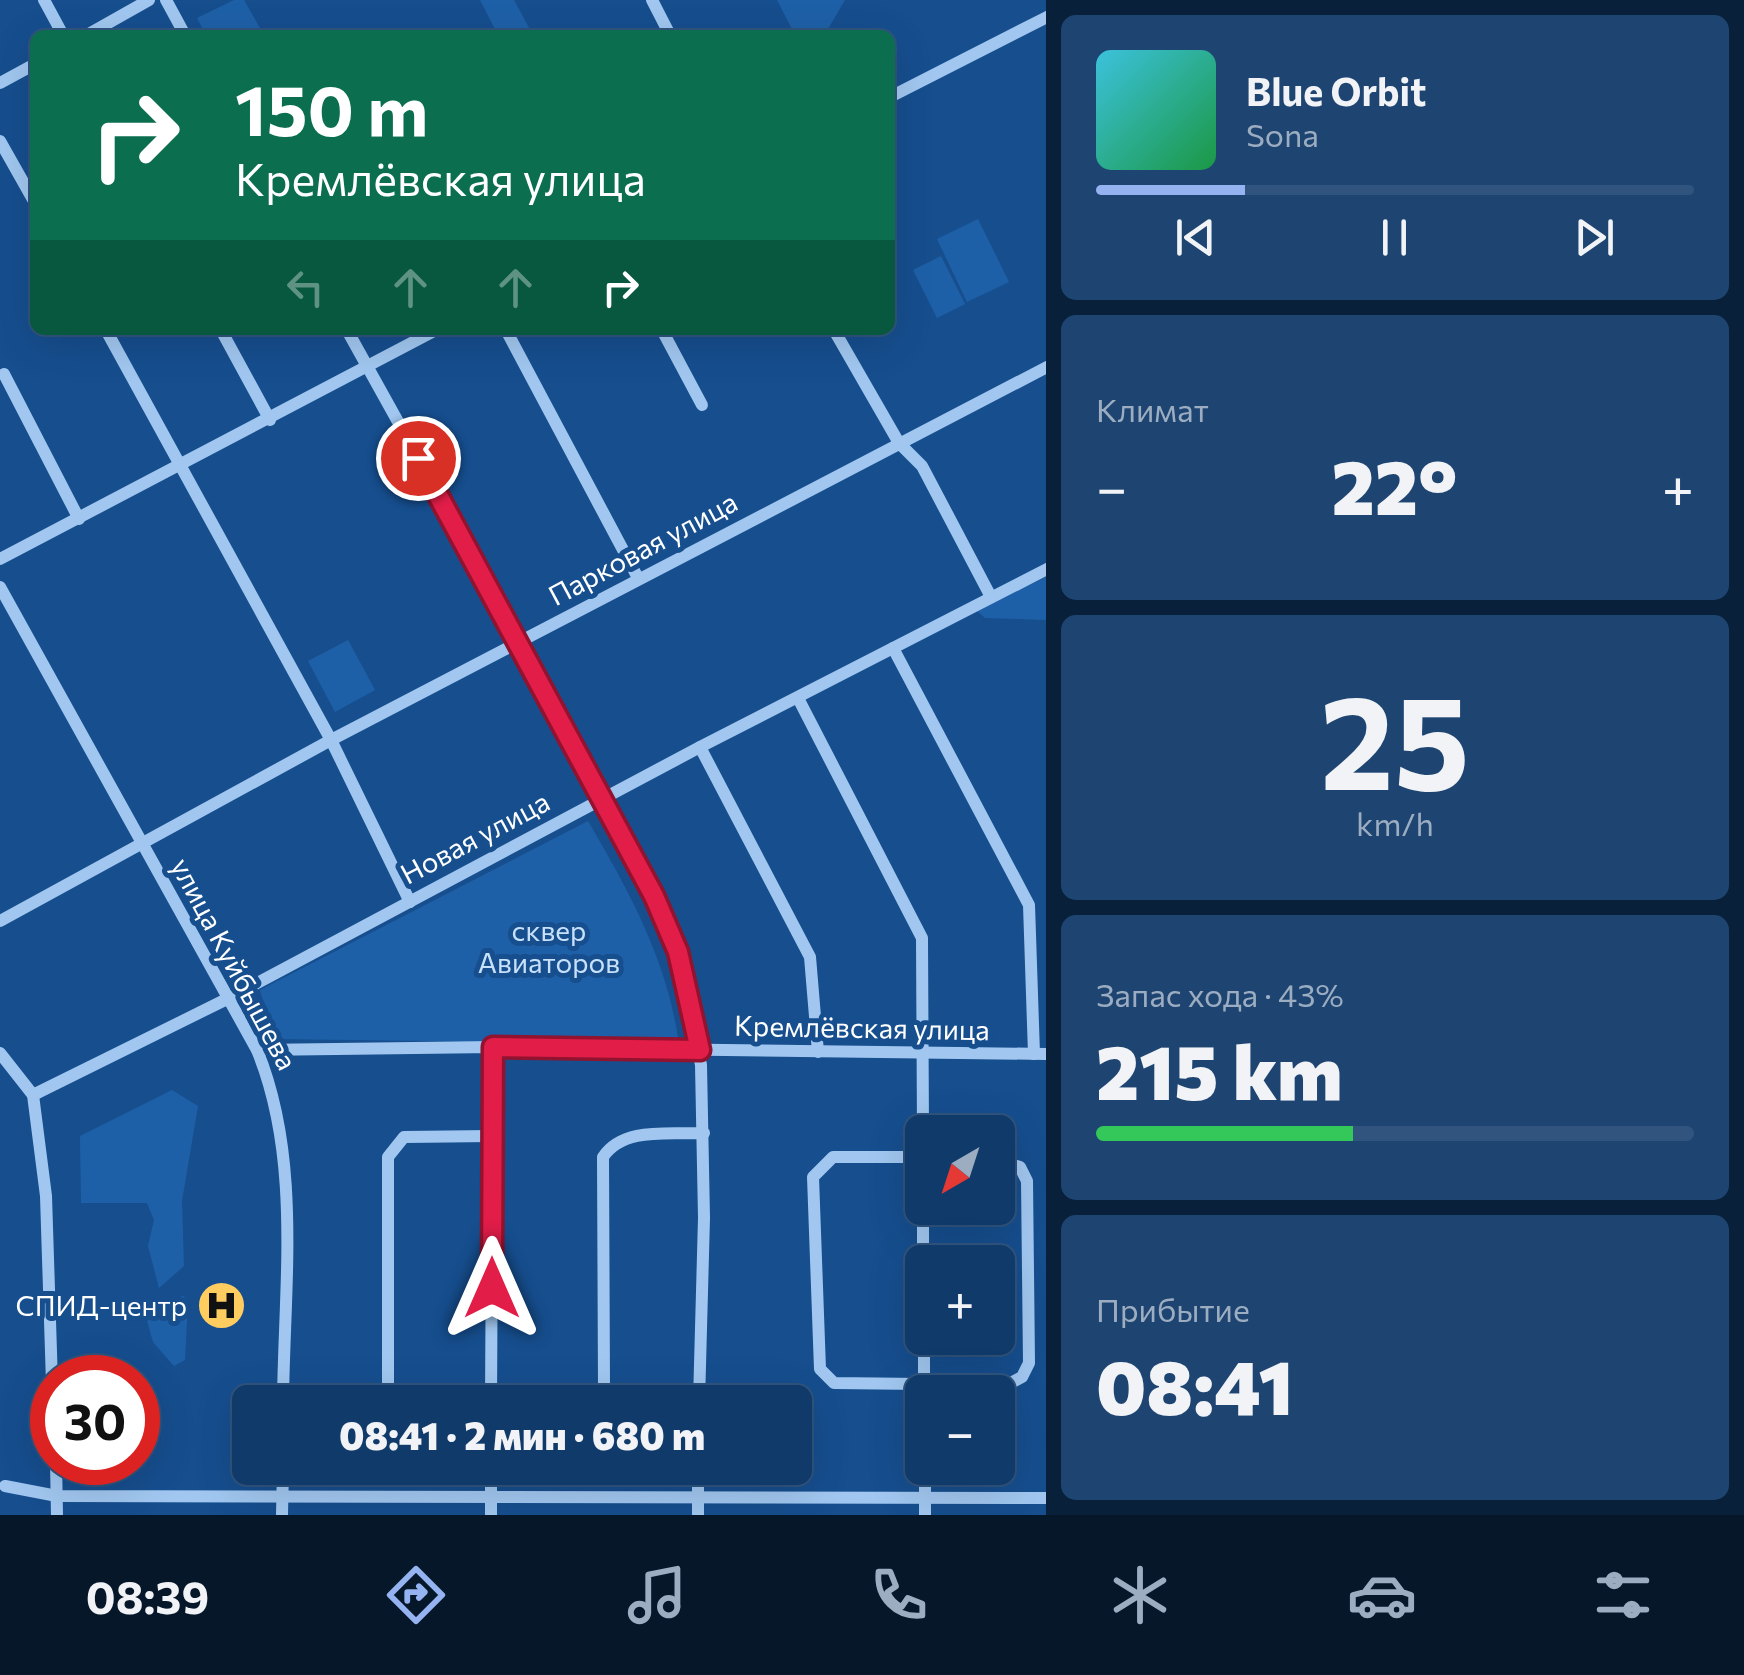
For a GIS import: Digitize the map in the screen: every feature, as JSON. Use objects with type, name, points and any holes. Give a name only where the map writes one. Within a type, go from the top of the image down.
[{"type":"street","points":[[44,0],[60,30]]},
{"type":"street","points":[[96,30],[149,0]]},
{"type":"street","points":[[166,0],[182,30]]},
{"type":"street","points":[[652,0],[667,30]]},
{"type":"street","points":[[895,94],[1046,17]]},
{"type":"street","points":[[0,82],[30,67]]},
{"type":"street","points":[[0,140],[30,194]]},
{"type":"street","points":[[109,335],[330,740],[410,902]]},
{"type":"street","points":[[224,335],[270,420]]},
{"type":"street","points":[[350,335],[521,643],[678,952],[700,1050],[704,1133],[699,1385]]},
{"type":"street","points":[[0,559],[427,335]]},
{"type":"street","points":[[509,335],[638,578]]},
{"type":"street","points":[[665,335],[702,405]]},
{"type":"street","points":[[837,335],[900,443],[922,466],[990,597]]},
{"type":"street","name":"Парковая улица","points":[[0,921],[330,740],[1046,366]]},
{"type":"street","points":[[4,374],[79,518]]},
{"type":"street","name":"Новая улица","points":[[33,1095],[228,998],[602,798],[799,700],[1046,569]]},
{"type":"street","name":"улица Куйбышева","points":[[0,586],[257,1050],[274,1093],[285,1146],[283,1385]]},
{"type":"street","points":[[893,648],[1029,905],[1040,1054]]},
{"type":"street","points":[[799,700],[922,938],[922,1115]]},
{"type":"street","points":[[700,747],[810,957],[818,1052]]},
{"type":"street","points":[[491,1385],[493,1047]]},
{"type":"street","name":"Кремлёвская улица","points":[[257,1050],[493,1047],[1040,1054]]},
{"type":"street","points":[[0,1053],[33,1095],[46,1196],[51,1355]]},
{"type":"street","points":[[604,1385],[603,1157],[612,1144],[628,1136],[704,1133]]},
{"type":"street","points":[[388,1385],[388,1157],[404,1136],[492,1136]]},
{"type":"street","points":[[905,1157],[833,1157],[814,1177],[813,1207],[820,1368],[834,1383],[905,1387]]},
{"type":"street","points":[[1015,1165],[1027,1181],[1029,1363],[1022,1377],[1015,1381]]},
{"type":"street","points":[[57,1485],[57,1515]]},
{"type":"street","points":[[282,1485],[282,1515]]},
{"type":"street","points":[[491,1485],[491,1515]]},
{"type":"street","points":[[698,1485],[698,1515]]},
{"type":"street","points":[[924,1515],[925,1485]]},
{"type":"street","points":[[5,1486],[57,1496],[282,1499],[1046,1498]]},
{"type":"green space","points":[[234,0],[244,0],[261,30],[203,30],[197,18]]},
{"type":"green space","points":[[480,0],[514,0],[530,30],[495,30]]},
{"type":"green space","points":[[777,0],[845,0],[827,30],[792,30]]},
{"type":"green space","points":[[978,219],[1009,282],[967,302],[937,239]]},
{"type":"green space","points":[[941,256],[965,304],[937,318],[913,270]]},
{"type":"green space","points":[[1046,577],[1046,620],[985,618],[976,610]]},
{"type":"green space","points":[[348,640],[375,690],[335,712],[308,661]]},
{"type":"green space","name":"сквер Авиаторов","points":[[588,821],[645,928],[666,984],[679,1044],[273,1039],[260,990]]},
{"type":"green space","points":[[172,1090],[198,1106],[182,1201],[184,1266],[159,1288],[148,1246],[154,1220],[147,1203],[81,1203],[80,1136]]},
{"type":"green space","points":[[183,1296],[188,1301],[185,1360],[174,1366],[153,1342],[147,1321],[165,1302]]},
{"type":"place","name":"СПИД-центр","points":[[222,1306]]},
{"type":"route","points":[[418,458],[654,896],[678,952],[700,1050],[493,1047],[492,1288]]}]
